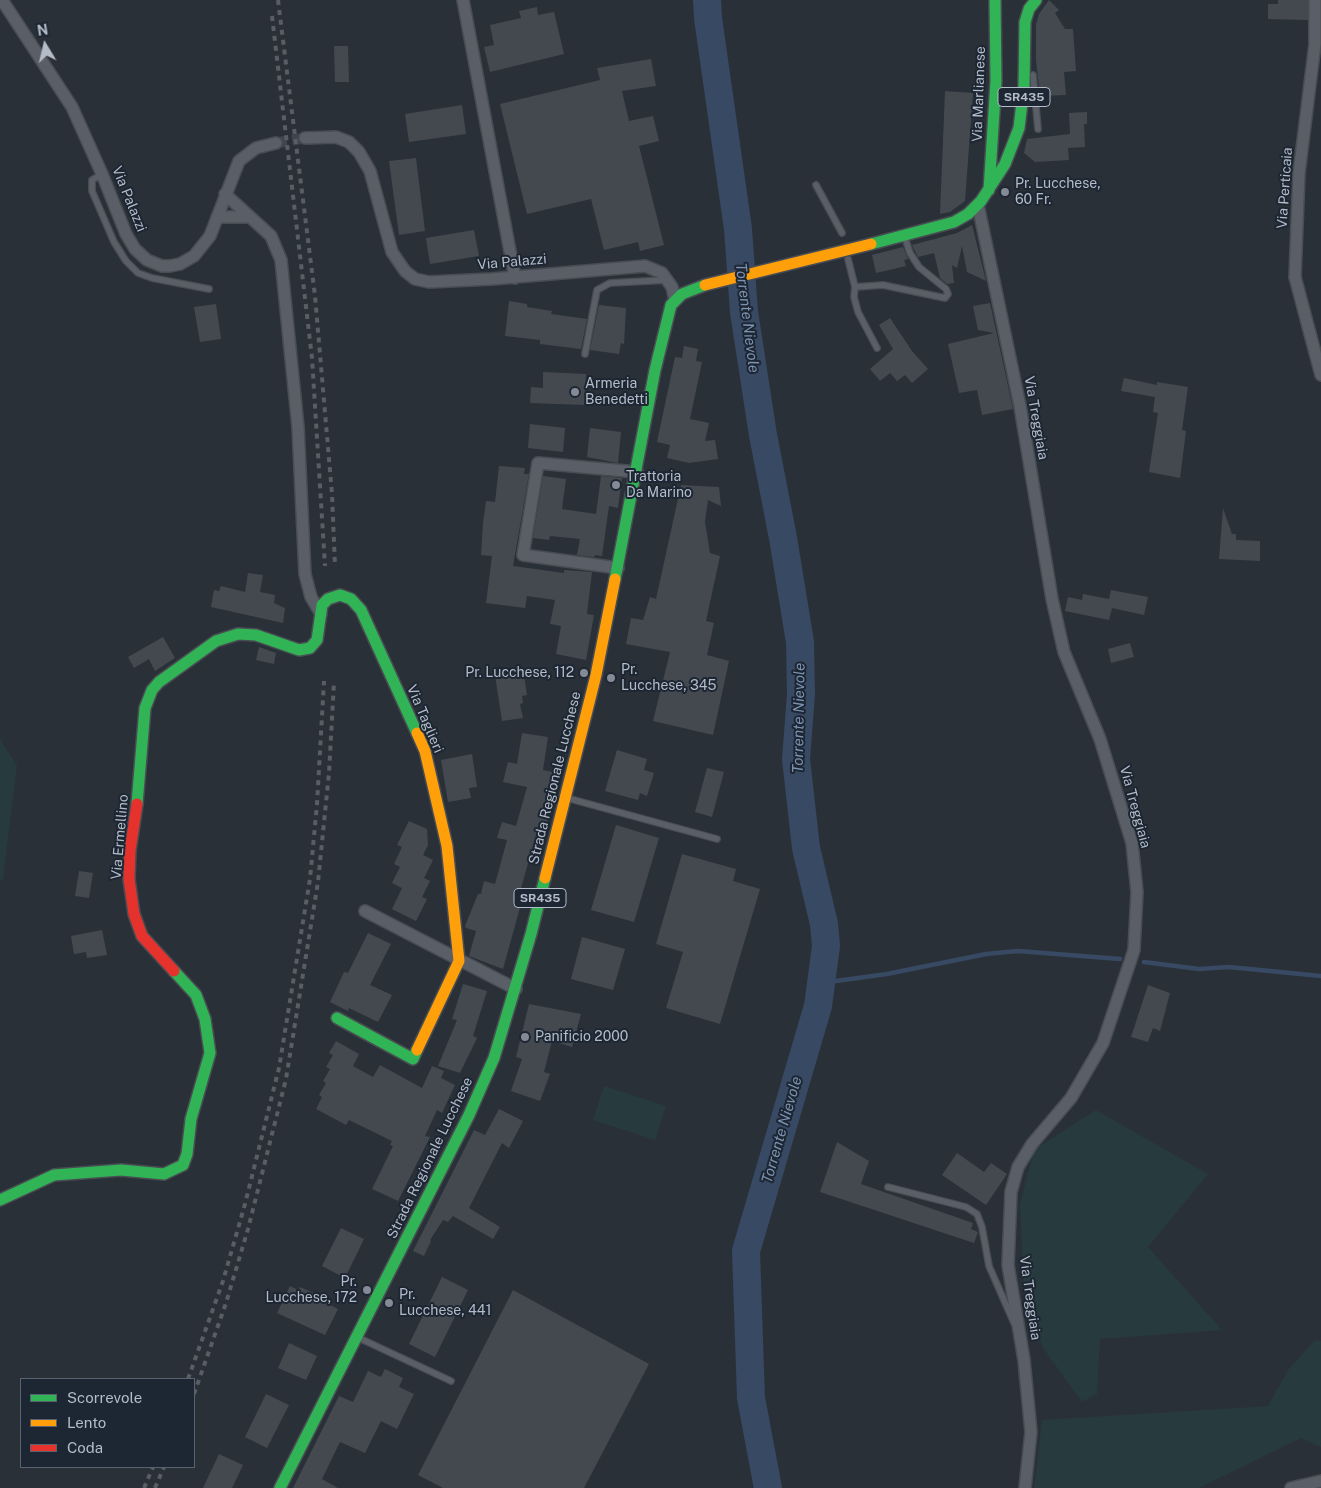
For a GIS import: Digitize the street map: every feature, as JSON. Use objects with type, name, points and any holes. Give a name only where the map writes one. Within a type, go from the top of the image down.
[{"type":"main road","name":"Via Marlianese","points":[[989,190],[996,81],[995,0]]},
{"type":"main road","name":"SR435","points":[[675,300],[689,290],[705,285],[954,222],[978,205],[1005,164],[1021,120],[1024,86],[1025,22],[1029,9],[1036,0]]},
{"type":"main road","name":"Strada Regionale Lucchese","points":[[280,1488],[483,1087],[494,1058],[516,988],[596,676],[655,370],[672,305],[675,300]]},
{"type":"main road","name":"Via Taglieri","points":[[321,614],[322,605],[334,596],[346,596],[356,603],[425,751],[447,846],[459,961]]},
{"type":"main road","name":"Via Ermellino","points":[[0,1200],[54,1175],[121,1170],[164,1174],[176,1170],[186,1160],[191,1119],[208,1068],[210,1053],[209,1037],[205,1019],[196,995],[142,936],[134,914],[129,879],[130,851],[135,823],[145,708],[152,690],[159,682],[216,641],[238,634],[256,635],[299,650],[310,648],[317,640],[321,614]]},
{"type":"main road","points":[[337,1018],[413,1059],[459,961]]},
{"type":"street","name":"Via Palazzi","points":[[2,0],[72,107],[130,243],[147,260],[155,264],[170,266],[180,264],[194,256],[205,245],[218,217],[236,167],[244,155],[256,148],[276,143]]},
{"type":"street","points":[[463,0],[514,278]]},
{"type":"street","name":"Via Perticaia","points":[[1315,0],[1314,44],[1299,173],[1295,277],[1299,298],[1321,375]]},
{"type":"street","name":"Via Palazzi","points":[[305,138],[336,137],[349,142],[359,152],[370,171],[392,252],[410,276],[429,282],[514,278],[638,266],[658,270],[668,280]]},
{"type":"street","points":[[226,194],[271,236],[281,260],[298,427],[305,574],[311,597],[321,614]]},
{"type":"street","name":"Via Treggiaia","points":[[978,205],[1020,406],[1052,599],[1064,652],[1100,739],[1132,843],[1137,892],[1134,950],[1103,1042],[1071,1098],[1027,1152],[1018,1167],[1011,1192],[1008,1265],[1020,1333],[1031,1432],[1025,1488]]},
{"type":"street","points":[[218,217],[250,217]]},
{"type":"street","points":[[668,280],[675,300]]},
{"type":"street","points":[[618,568],[523,555],[538,464],[636,472]]},
{"type":"street","points":[[365,911],[459,961],[516,988]]},
{"type":"street","points":[[1291,1488],[1321,1481]]},
{"type":"lane","points":[[1024,37],[1030,44],[1038,129]]},
{"type":"lane","points":[[102,174],[92,180],[92,191],[119,251],[132,268],[152,278],[209,289]]},
{"type":"lane","points":[[816,185],[842,233]]},
{"type":"lane","points":[[855,287],[890,286],[945,298],[948,294],[946,289],[919,267],[910,253],[904,236]]},
{"type":"lane","points":[[848,258],[855,287],[854,296],[858,312],[877,348]]},
{"type":"lane","points":[[585,354],[597,290],[610,283],[668,280]]},
{"type":"lane","points":[[565,797],[716,838]]},
{"type":"lane","points":[[888,1187],[966,1207],[977,1214],[982,1226],[989,1266],[1006,1307],[1020,1333]]},
{"type":"lane","points":[[357,1338],[451,1381]]},
{"type":"green space","points":[[0,739],[17,766],[3,879],[0,880]]},
{"type":"green space","points":[[604,1086],[666,1106],[655,1140],[593,1120]]},
{"type":"green space","points":[[1096,1110],[1208,1174],[1148,1247],[1222,1330],[1100,1339],[1097,1394],[1082,1402],[1043,1348],[1024,1294],[1020,1204],[1034,1150]]},
{"type":"green space","points":[[1315,1340],[1321,1341],[1321,1447],[1301,1438],[1199,1488],[1034,1488],[1042,1420],[1268,1406],[1288,1370]]},
{"type":"building","points":[[1049,0],[1059,10],[1055,13],[1065,29],[1073,29],[1076,71],[1064,72],[1066,95],[1040,96],[1036,60],[1036,24],[1039,14]]},
{"type":"building","points":[[1278,0],[1308,0],[1308,20],[1268,19],[1268,4],[1278,4]]},
{"type":"building","points":[[537,7],[538,15],[554,12],[564,54],[490,72],[484,47],[494,45],[490,25],[521,18],[519,11]]},
{"type":"building","points":[[334,46],[348,46],[349,82],[335,82]]},
{"type":"building","points":[[651,59],[656,86],[622,91],[629,121],[653,116],[659,141],[639,146],[664,245],[640,251],[638,242],[604,250],[591,199],[527,214],[500,104],[600,80],[597,68]]},
{"type":"building","points":[[945,91],[973,93],[965,201],[950,212],[940,214]]},
{"type":"building","points":[[462,105],[466,134],[409,142],[405,114]]},
{"type":"building","points":[[1087,112],[1087,124],[1084,124],[1085,147],[1068,148],[1069,160],[1035,162],[1024,153],[1027,139],[1070,134],[1069,113]]},
{"type":"building","points":[[416,158],[425,231],[399,235],[389,161]]},
{"type":"building","points":[[972,225],[986,281],[967,272],[962,246],[957,268],[952,265],[954,283],[947,284],[940,278],[934,253],[918,257],[912,245],[957,233]]},
{"type":"building","points":[[474,230],[479,256],[430,264],[426,238]]},
{"type":"building","points":[[903,247],[908,259],[904,260],[906,266],[876,273],[872,255]]},
{"type":"building","points":[[509,301],[527,304],[527,307],[552,311],[551,314],[587,319],[581,349],[540,344],[540,340],[505,336]]},
{"type":"building","points":[[990,303],[1013,409],[982,415],[977,390],[959,393],[948,344],[994,333],[978,330],[973,306]]},
{"type":"building","points":[[216,304],[221,339],[200,342],[194,307]]},
{"type":"building","points":[[599,305],[626,308],[624,344],[621,343],[619,354],[590,350]]},
{"type":"building","points":[[890,318],[912,351],[928,369],[912,383],[905,375],[897,381],[890,373],[880,381],[870,369],[893,349],[879,325]]},
{"type":"building","points":[[684,346],[698,349],[696,361],[702,362],[690,419],[709,423],[705,441],[715,440],[718,459],[689,463],[667,458],[670,445],[657,442],[675,357],[682,358]]},
{"type":"building","points":[[543,372],[586,374],[584,405],[530,403],[531,387],[543,388]]},
{"type":"building","points":[[1124,378],[1157,385],[1157,382],[1188,387],[1182,430],[1186,431],[1180,478],[1149,472],[1158,413],[1153,412],[1155,397],[1121,391]]},
{"type":"building","points":[[530,424],[565,428],[563,452],[528,448]]},
{"type":"building","points":[[590,428],[621,432],[618,463],[587,457]]},
{"type":"building","points":[[499,466],[525,468],[524,474],[529,474],[513,566],[564,573],[564,570],[592,572],[587,614],[594,615],[586,660],[556,654],[561,626],[550,624],[555,600],[527,596],[525,608],[486,603],[492,556],[481,555],[483,523],[486,501],[495,502]]},
{"type":"building","points":[[543,476],[566,479],[562,509],[596,514],[601,476],[622,478],[618,508],[609,506],[602,556],[577,555],[580,539],[550,536],[549,540],[533,538]]},
{"type":"building","points":[[681,485],[719,487],[721,506],[708,500],[705,522],[710,553],[720,556],[706,621],[714,623],[707,655],[729,661],[713,735],[653,721],[670,652],[626,644],[631,618],[643,620],[650,597],[656,599]]},
{"type":"building","points":[[1223,508],[1232,534],[1236,534],[1236,540],[1260,541],[1260,561],[1219,559]]},
{"type":"building","points":[[248,573],[263,575],[260,592],[275,595],[274,603],[285,608],[283,623],[211,607],[214,590],[219,591],[221,586],[245,592]]},
{"type":"building","points":[[1111,590],[1148,597],[1144,615],[1112,608],[1109,620],[1065,611],[1068,597],[1082,600],[1083,594],[1109,599]]},
{"type":"building","points":[[163,637],[175,658],[155,671],[149,659],[134,668],[128,657]]},
{"type":"building","points":[[1130,643],[1134,657],[1111,663],[1108,649]]},
{"type":"building","points":[[259,647],[276,653],[274,664],[256,660]]},
{"type":"building","points":[[512,672],[513,677],[524,675],[527,695],[522,696],[523,703],[520,704],[523,718],[502,721],[495,675]]},
{"type":"building","points":[[522,733],[548,737],[543,770],[557,773],[546,826],[539,824],[520,892],[524,893],[503,969],[469,956],[476,931],[465,926],[478,894],[481,894],[484,881],[495,884],[507,840],[497,838],[502,822],[516,826],[527,787],[503,782],[508,762],[517,764]]},
{"type":"building","points":[[617,750],[647,759],[644,770],[654,773],[647,796],[640,793],[638,800],[605,791]]},
{"type":"building","points":[[472,754],[477,787],[469,788],[471,798],[448,802],[441,760]]},
{"type":"building","points":[[707,768],[724,772],[712,817],[695,812]]},
{"type":"building","points":[[409,821],[427,829],[428,845],[423,855],[433,860],[424,878],[430,881],[422,897],[427,899],[416,921],[392,909],[402,888],[392,883],[400,867],[394,864],[402,847],[397,845]]},
{"type":"building","points":[[616,825],[659,838],[634,922],[591,910]]},
{"type":"building","points":[[682,854],[736,869],[733,881],[760,889],[720,1024],[666,1008],[683,952],[656,944]]},
{"type":"building","points":[[79,871],[93,873],[89,898],[75,896]]},
{"type":"building","points":[[102,930],[107,955],[87,958],[86,952],[74,954],[71,936]]},
{"type":"building","points":[[368,933],[391,944],[370,985],[392,995],[378,1022],[349,1008],[348,1011],[330,1002],[344,972],[348,973]]},
{"type":"building","points":[[582,937],[625,949],[613,990],[571,979]]},
{"type":"building","points":[[463,984],[487,991],[473,1036],[477,1038],[460,1073],[438,1066],[457,1020],[452,1019]]},
{"type":"building","points":[[1148,985],[1170,993],[1160,1031],[1153,1028],[1148,1042],[1131,1037]]},
{"type":"building","points":[[529,1004],[581,1014],[572,1047],[552,1041],[544,1072],[550,1074],[540,1101],[511,1091],[522,1059],[516,1057]]},
{"type":"building","points":[[336,1041],[359,1054],[353,1066],[373,1077],[380,1065],[422,1088],[432,1066],[444,1071],[441,1078],[455,1085],[442,1113],[437,1110],[425,1136],[430,1137],[398,1201],[372,1189],[393,1146],[390,1145],[392,1141],[349,1120],[346,1125],[316,1109],[322,1097],[319,1095],[326,1083],[323,1081],[330,1069],[326,1067],[333,1055],[329,1053]]},
{"type":"building","points":[[499,1109],[523,1121],[509,1148],[502,1143],[469,1208],[500,1227],[493,1239],[453,1216],[448,1222],[443,1220],[430,1240],[424,1256],[413,1251],[474,1130],[485,1135]]},
{"type":"building","points":[[837,1142],[869,1161],[861,1184],[973,1223],[971,1229],[978,1232],[974,1243],[820,1192]]},
{"type":"building","points":[[957,1153],[984,1172],[991,1163],[1007,1174],[986,1205],[942,1175]]},
{"type":"building","points":[[341,1228],[364,1239],[345,1278],[322,1266]]},
{"type":"building","points":[[442,1277],[468,1290],[435,1357],[409,1344]]},
{"type":"building","points":[[290,1286],[298,1290],[300,1287],[316,1294],[314,1297],[338,1309],[325,1335],[277,1313]]},
{"type":"building","points":[[513,1290],[649,1364],[584,1488],[443,1488],[418,1475]]},
{"type":"building","points":[[289,1343],[317,1356],[306,1380],[278,1368]]},
{"type":"building","points":[[385,1369],[403,1378],[399,1387],[414,1394],[397,1429],[381,1421],[365,1453],[340,1442],[322,1479],[338,1488],[293,1488],[339,1396],[353,1402],[368,1371],[381,1377]]},
{"type":"building","points":[[266,1394],[289,1405],[267,1448],[245,1437]]},
{"type":"building","points":[[219,1454],[243,1465],[232,1488],[203,1488]]},
{"type":"waterway","name":"Torrente Nievole","points":[[707,0],[738,229],[744,312],[763,435],[783,538],[800,642],[801,694],[796,759],[806,848],[824,924],[826,946],[818,1006],[746,1251],[751,1398],[768,1488]]},
{"type":"waterway","points":[[821,983],[887,974],[986,954],[1018,951],[1120,959]]},
{"type":"waterway","points":[[1144,962],[1199,969],[1229,967],[1321,976]]},
{"type":"tunnel","points":[[276,143],[305,138]]},
{"type":"railway","points":[[278,0],[315,296],[332,494],[335,566]]},
{"type":"railway","points":[[272,16],[312,358],[325,566]]},
{"type":"railway","points":[[188,1378],[223,1281],[245,1204],[279,1068],[310,879],[317,804],[324,681]]},
{"type":"railway","points":[[195,1391],[226,1303],[248,1229],[286,1079],[318,882],[329,773],[334,682]]},
{"type":"railway","points":[[144,1488],[153,1468]]},
{"type":"railway","points":[[155,1488],[164,1468]]},
{"type":"traffic: fast","points":[[989,190],[996,81],[995,0]]},
{"type":"traffic: fast","points":[[871,244],[954,222],[968,214],[981,201],[1005,164],[1019,128],[1024,86],[1025,22],[1029,9],[1036,0]]},
{"type":"traffic: fast","points":[[615,579],[655,370],[671,305],[682,294],[705,285]]},
{"type":"traffic: fast","points":[[137,804],[145,708],[152,690],[159,682],[216,641],[238,634],[256,635],[299,650],[310,648],[317,640],[322,605],[328,599],[340,595],[351,599],[361,610],[417,733]]},
{"type":"traffic: fast","points":[[280,1488],[469,1115],[494,1058],[531,934],[545,878]]},
{"type":"traffic: fast","points":[[0,1200],[54,1175],[121,1170],[164,1174],[183,1165],[187,1154],[191,1119],[210,1053],[205,1019],[196,995],[174,971]]},
{"type":"traffic: fast","points":[[337,1018],[413,1059],[417,1050]]},
{"type":"traffic: slow","points":[[705,285],[871,244]]},
{"type":"traffic: slow","points":[[545,878],[596,675],[615,579]]},
{"type":"traffic: slow","points":[[417,733],[425,751],[447,846],[459,961],[417,1050]]},
{"type":"traffic: jam","points":[[137,804],[130,851],[129,879],[134,914],[142,936],[174,971]]},
{"type":"place","name":"Pr. Lucchese, 60 Fr.","points":[[1005,192]]},
{"type":"place","name":"Armeria Benedetti","points":[[575,392]]},
{"type":"place","name":"Trattoria Da Marino","points":[[616,485]]},
{"type":"place","name":"Pr. Lucchese, 112","points":[[584,673]]},
{"type":"place","name":"Pr. Lucchese, 345","points":[[611,678]]},
{"type":"place","name":"Panificio 2000","points":[[525,1037]]},
{"type":"place","name":"Pr. Lucchese, 172","points":[[367,1290]]},
{"type":"place","name":"Pr. Lucchese, 441","points":[[389,1303]]}]
